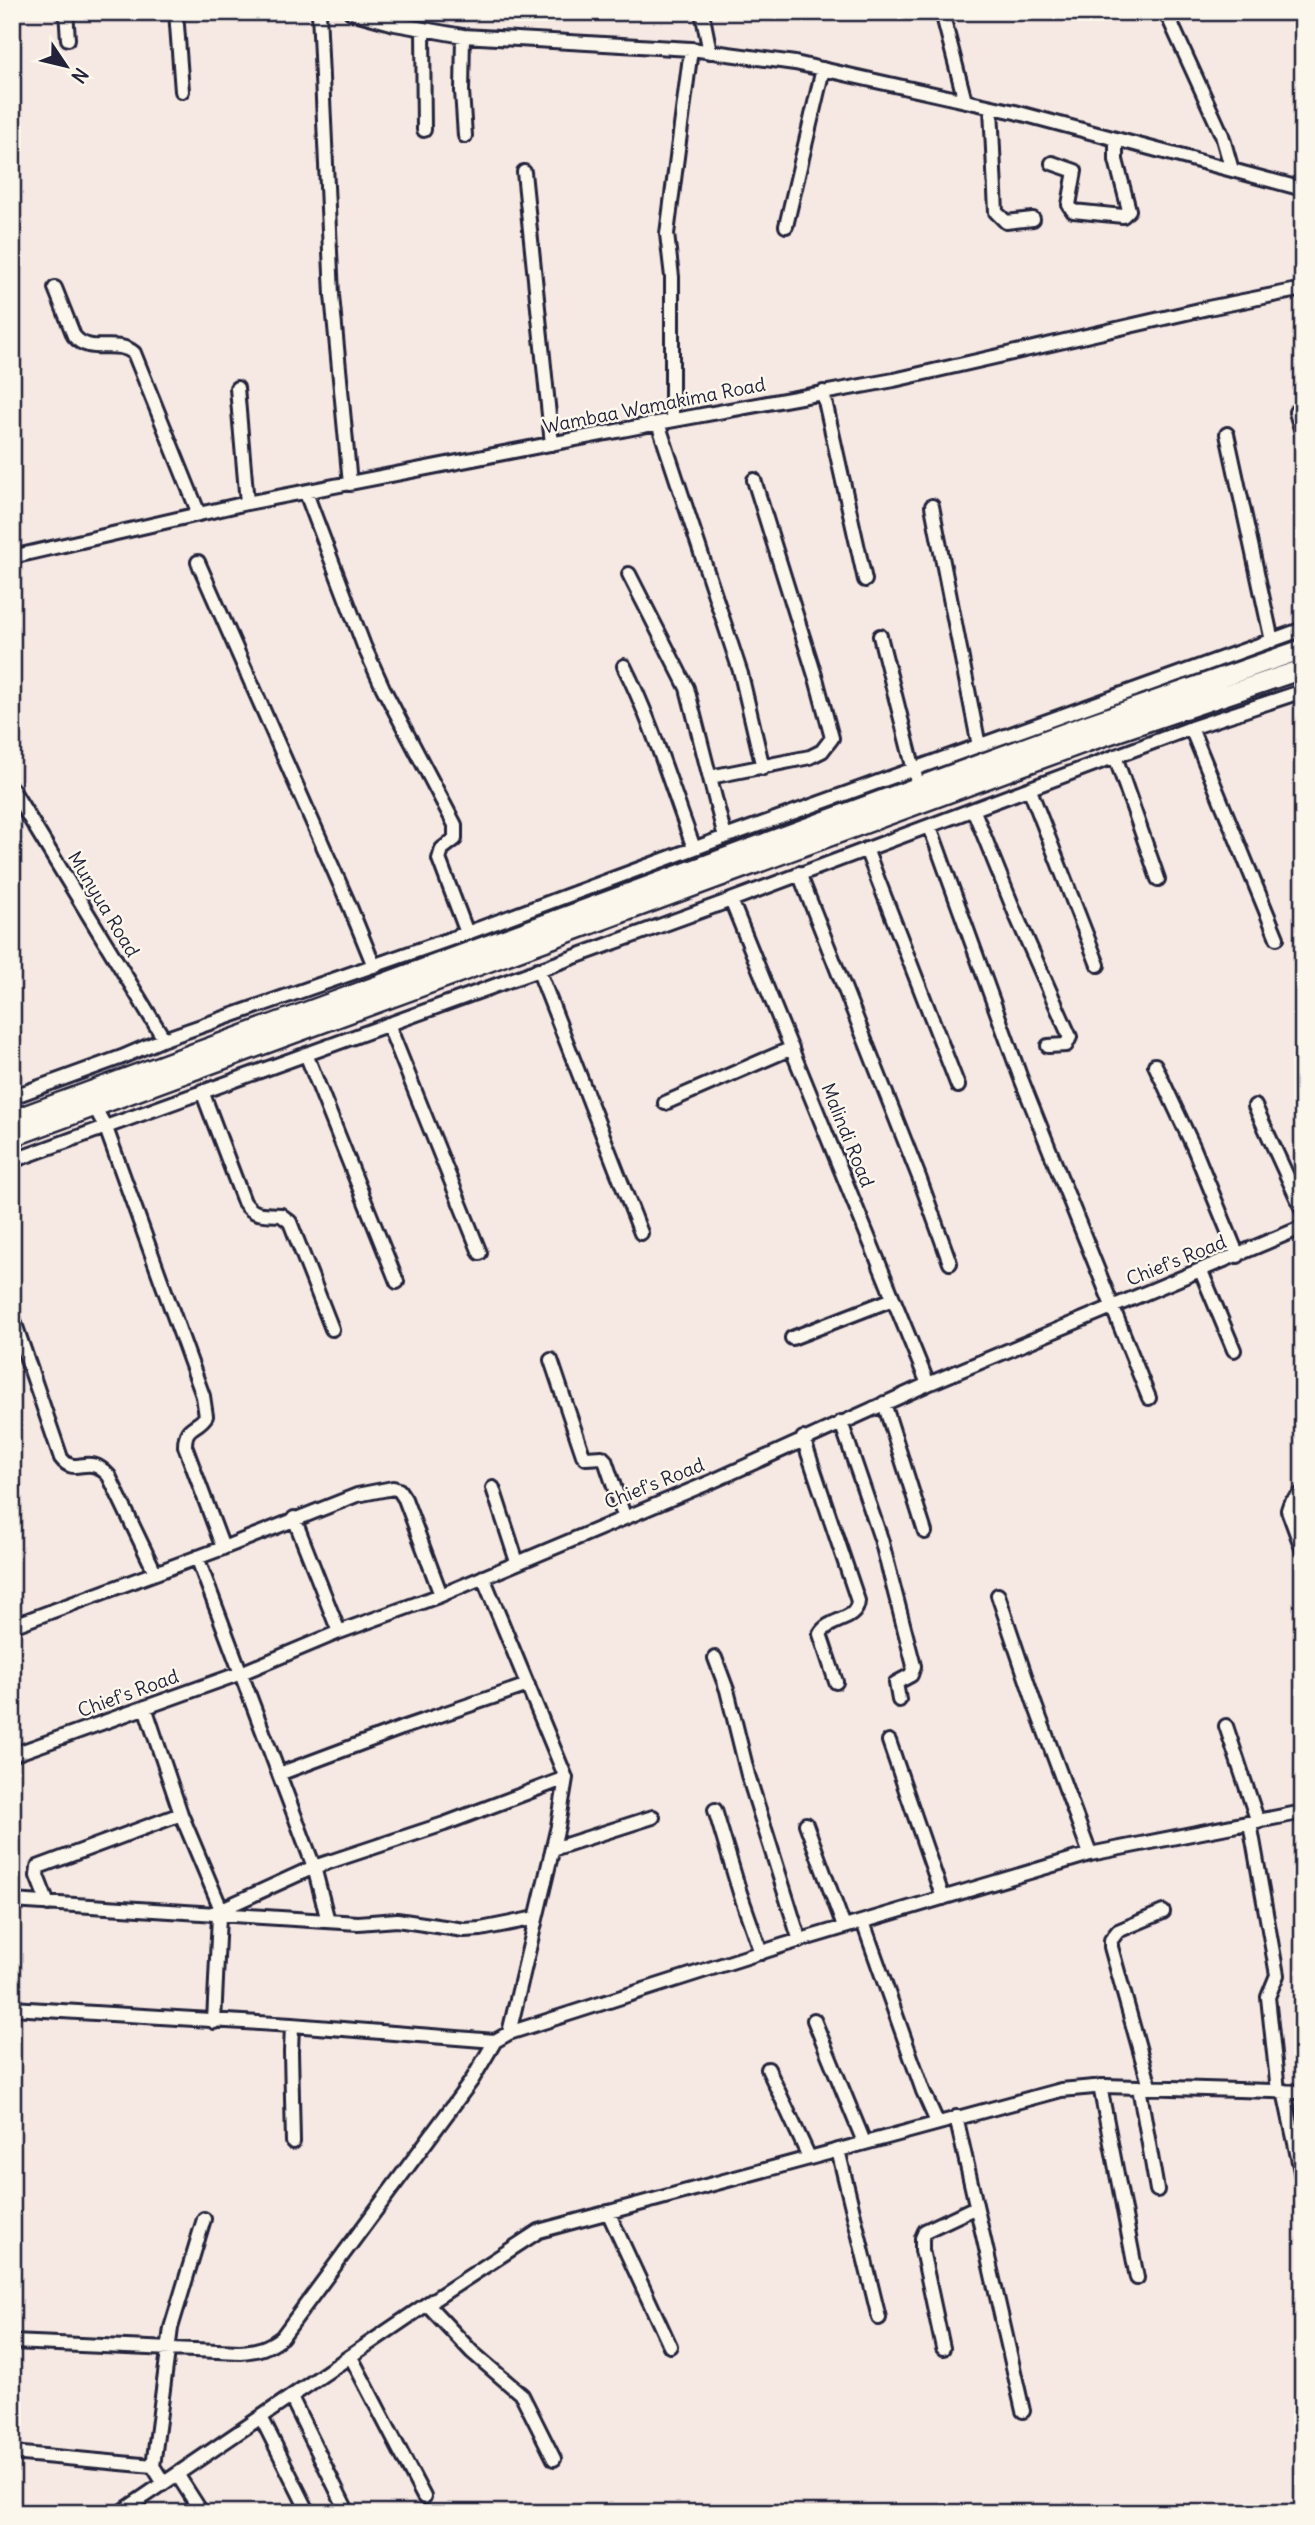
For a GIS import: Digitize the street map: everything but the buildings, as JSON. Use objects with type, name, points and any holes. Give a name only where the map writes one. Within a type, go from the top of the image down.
[{"type":"highway","points":[[1214,681],[1303,640]]},
{"type":"highway","points":[[12,1136],[509,953],[668,888],[916,779],[1101,711],[1214,681],[1303,649]]},
{"type":"highway","points":[[12,1120],[293,1017],[1303,669]]},
{"type":"street","points":[[66,12],[68,39]]},
{"type":"street","points":[[176,12],[182,91]]},
{"type":"street","points":[[319,12],[335,350],[350,484]]},
{"type":"street","points":[[351,12],[463,36],[691,50],[824,69],[1015,112],[1303,189]]},
{"type":"street","points":[[702,12],[710,52]]},
{"type":"street","points":[[942,12],[965,101]]},
{"type":"street","points":[[1166,12],[1222,135],[1231,170]]},
{"type":"street","points":[[423,29],[424,130]]},
{"type":"street","points":[[463,36],[462,91],[466,136]]},
{"type":"street","points":[[672,420],[672,276],[667,234],[691,50]]},
{"type":"street","points":[[786,226],[824,69]]},
{"type":"street","points":[[990,108],[996,212],[1006,222],[1033,219]]},
{"type":"street","points":[[1052,163],[1075,172],[1069,205],[1073,211],[1123,216],[1129,211],[1116,160],[1116,140]]},
{"type":"street","points":[[524,172],[552,444]]},
{"type":"street","points":[[55,288],[79,343],[86,346],[129,349],[139,361],[199,514]]},
{"type":"street","name":"Wambaa Wamakima Road","points":[[12,557],[247,503],[672,420],[894,380],[1303,289]]},
{"type":"street","points":[[237,388],[247,503]]},
{"type":"street","points":[[823,392],[864,580]]},
{"type":"street","points":[[1296,412],[1303,436]]},
{"type":"street","points":[[658,423],[741,674],[763,768]]},
{"type":"street","points":[[1227,434],[1272,641]]},
{"type":"street","points":[[710,777],[810,757],[822,751],[832,738],[754,480]]},
{"type":"street","points":[[306,493],[383,688],[455,825],[455,839],[442,849],[439,859],[467,933]]},
{"type":"street","points":[[932,506],[979,747]]},
{"type":"street","points":[[198,562],[374,966]]},
{"type":"street","points":[[629,573],[687,688],[725,837]]},
{"type":"street","points":[[12,1097],[122,1057],[163,1039],[467,933],[725,837],[916,779],[979,747],[1101,711],[1168,676],[1303,629]]},
{"type":"street","points":[[880,636],[916,779]]},
{"type":"street","points":[[624,666],[650,724],[694,848]]},
{"type":"street","points":[[1238,691],[1244,710]]},
{"type":"street","points":[[12,1161],[974,811],[1191,728],[1303,691]]},
{"type":"street","points":[[1191,728],[1276,938]]},
{"type":"street","points":[[1115,756],[1158,879]]},
{"type":"street","name":"Munyua Road","points":[[12,789],[163,1039]]},
{"type":"street","points":[[1030,790],[1097,965]]},
{"type":"street","points":[[974,811],[1070,1037],[1066,1045],[1048,1046]]},
{"type":"street","points":[[930,827],[1020,1076],[1149,1398]]},
{"type":"street","points":[[866,849],[958,1086]]},
{"type":"street","points":[[656,862],[679,918]]},
{"type":"street","points":[[799,873],[919,1177],[950,1263]]},
{"type":"street","name":"Malindi Road","points":[[731,900],[928,1384]]},
{"type":"street","points":[[509,953],[516,978]]},
{"type":"street","points":[[538,969],[640,1233]]},
{"type":"street","points":[[287,996],[293,1017]]},
{"type":"street","points":[[388,1024],[480,1253]]},
{"type":"street","points":[[665,1103],[792,1048]]},
{"type":"street","points":[[306,1054],[397,1282]]},
{"type":"street","points":[[122,1057],[130,1077]]},
{"type":"street","points":[[1155,1065],[1193,1146],[1238,1255]]},
{"type":"street","points":[[61,1079],[69,1099]]},
{"type":"street","points":[[202,1091],[244,1202],[255,1213],[264,1216],[281,1215],[290,1222],[332,1329]]},
{"type":"street","points":[[94,1106],[106,1128],[207,1409],[202,1422],[190,1428],[185,1436],[185,1446],[223,1548]]},
{"type":"street","points":[[1255,1106],[1303,1211]]},
{"type":"street","name":"Chief's Road","points":[[12,1755],[241,1673],[339,1632],[441,1595],[713,1480],[928,1384],[1303,1227]]},
{"type":"street","points":[[1201,1271],[1234,1350]]},
{"type":"street","points":[[792,1338],[893,1299]]},
{"type":"street","points":[[12,1315],[61,1458],[66,1464],[73,1466],[92,1464],[101,1467],[109,1476],[155,1572]]},
{"type":"street","points":[[551,1360],[583,1455],[586,1458],[602,1457],[605,1460],[624,1516]]},
{"type":"street","points":[[884,1404],[925,1532]]},
{"type":"street","points":[[841,1422],[881,1539],[914,1666],[911,1675],[896,1683],[900,1700]]},
{"type":"street","points":[[803,1438],[858,1601],[857,1611],[829,1623],[820,1634],[836,1682]]},
{"type":"street","points":[[12,1626],[223,1548],[293,1518],[357,1495],[393,1488],[399,1490],[405,1499],[441,1595]]},
{"type":"street","points":[[493,1488],[517,1562]]},
{"type":"street","points":[[1303,1492],[1295,1497],[1288,1510],[1303,1551]]},
{"type":"street","points":[[293,1518],[339,1632]]},
{"type":"street","points":[[197,1557],[314,1867],[328,1921]]},
{"type":"street","points":[[483,1577],[566,1778],[553,1849],[509,2033]]},
{"type":"street","points":[[998,1595],[1090,1854]]},
{"type":"street","points":[[715,1658],[727,1690],[748,1774],[800,1941]]},
{"type":"street","points":[[279,1774],[528,1685]]},
{"type":"street","points":[[145,1707],[217,1913],[214,2022]]},
{"type":"street","points":[[1226,1726],[1254,1822],[1277,1975],[1268,1997],[1281,2091],[1303,2181]]},
{"type":"street","points":[[889,1741],[940,1899]]},
{"type":"street","points":[[217,1913],[314,1867],[444,1824],[566,1778]]},
{"type":"street","points":[[895,1780],[940,1899]]},
{"type":"street","points":[[715,1810],[761,1953]]},
{"type":"street","points":[[12,2342],[257,2351],[270,2347],[282,2337],[472,2080],[495,2041],[509,2033],[844,1927],[1090,1854],[1303,1812]]},
{"type":"street","points":[[48,1904],[37,1876],[38,1867],[181,1814]]},
{"type":"street","points":[[553,1849],[653,1817]]},
{"type":"street","points":[[806,1824],[844,1927]]},
{"type":"street","points":[[12,1901],[358,1923],[397,1920],[464,1930],[536,1918]]},
{"type":"street","points":[[1157,2190],[1144,2087],[1111,1940],[1118,1931],[1163,1912]]},
{"type":"street","points":[[863,1922],[923,2091],[937,2122]]},
{"type":"street","points":[[12,2008],[292,2025],[495,2041]]},
{"type":"street","points":[[814,2020],[864,2143]]},
{"type":"street","points":[[292,2025],[293,2142]]},
{"type":"street","points":[[768,2069],[809,2157]]},
{"type":"street","points":[[122,2512],[427,2304],[540,2231],[1051,2092],[1100,2086],[1303,2092]]},
{"type":"street","points":[[1100,2086],[1137,2278]]},
{"type":"street","points":[[956,2117],[1023,2411]]},
{"type":"street","points":[[838,2150],[879,2318]]},
{"type":"street","points":[[943,2348],[922,2250],[922,2238],[931,2227],[976,2207]]},
{"type":"street","points":[[608,2212],[670,2346]]},
{"type":"street","points":[[163,2482],[153,2466],[171,2328],[204,2219]]},
{"type":"street","points":[[427,2304],[472,2352],[522,2395],[554,2459]]},
{"type":"street","points":[[351,2357],[424,2497]]},
{"type":"street","points":[[291,2398],[348,2513]]},
{"type":"street","points":[[261,2417],[309,2513]]},
{"type":"street","points":[[12,2453],[153,2466]]},
{"type":"street","points":[[177,2474],[202,2513]]}]
